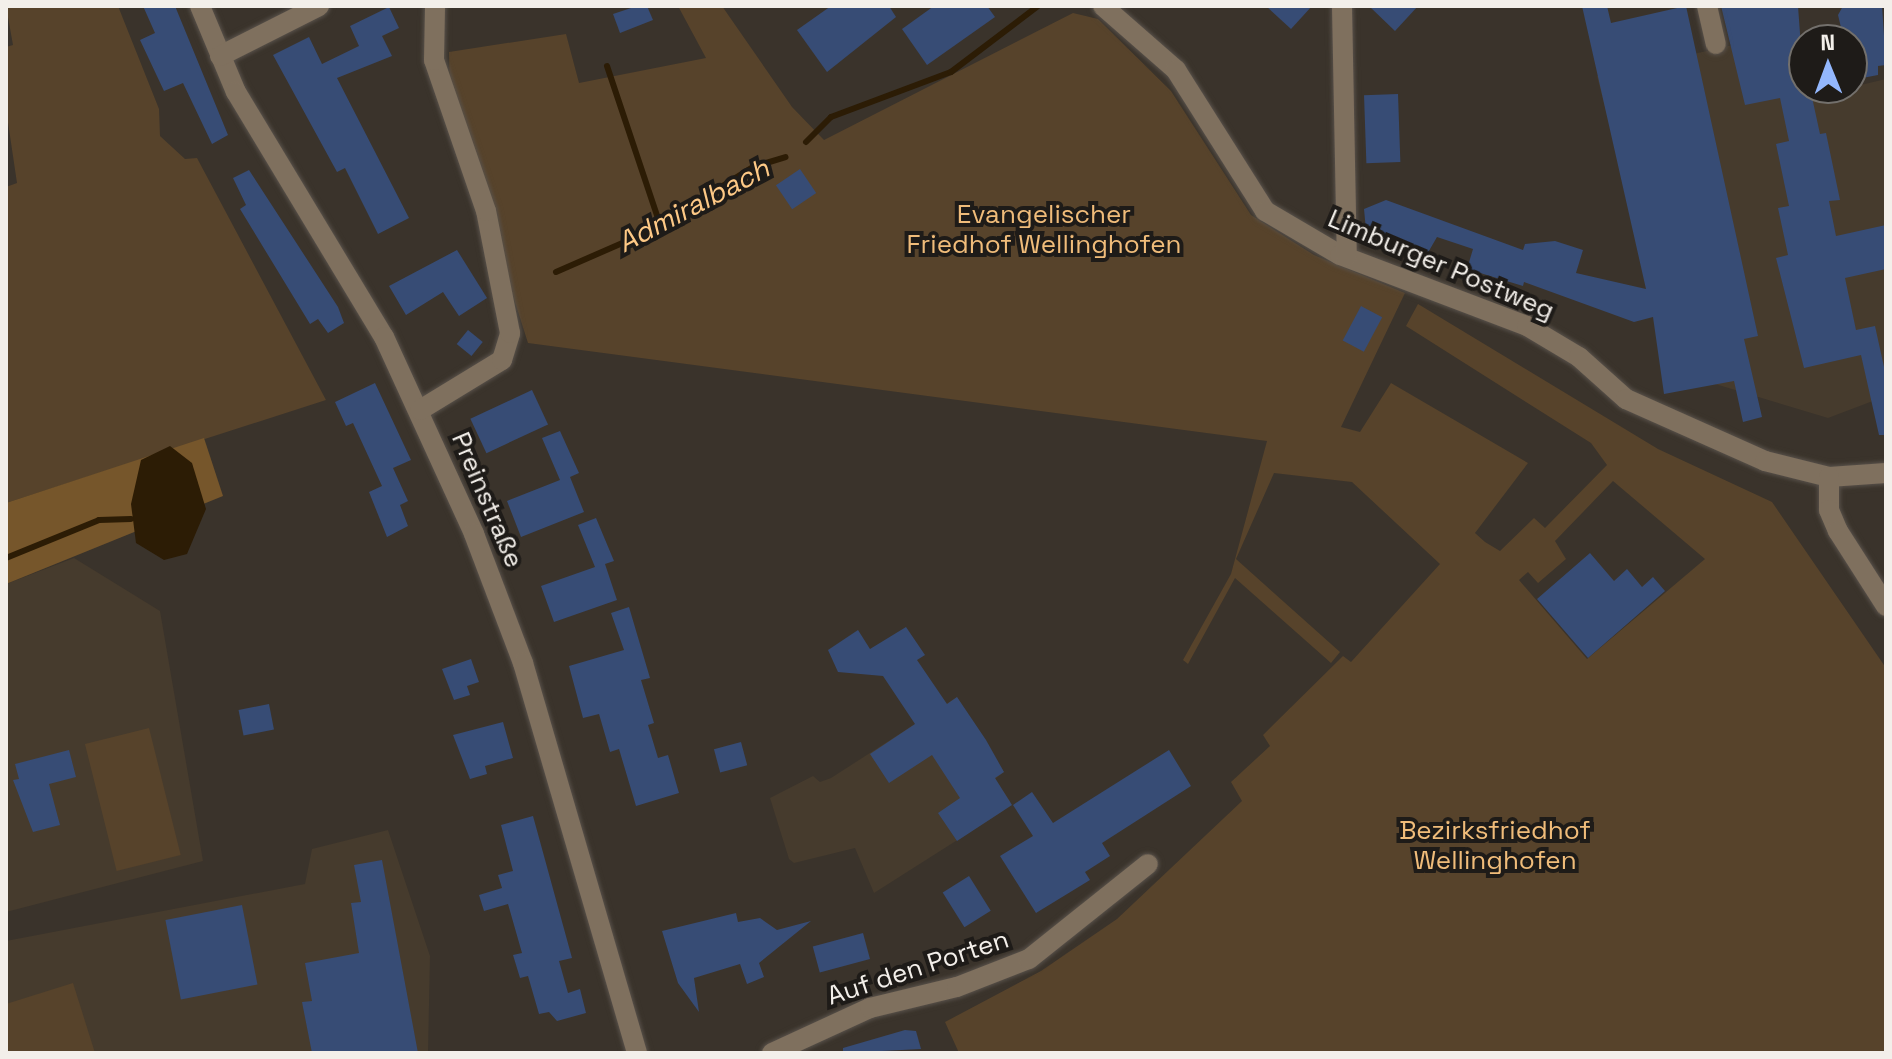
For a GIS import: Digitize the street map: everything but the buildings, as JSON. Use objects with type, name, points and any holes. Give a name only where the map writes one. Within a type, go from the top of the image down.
[{"type":"street","name":"Preinstraße","points":[[200,6],[220,56],[345,266],[420,410],[523,663],[637,1053]]},
{"type":"street","points":[[220,56],[319,6]]},
{"type":"street","points":[[420,410],[502,360],[510,333],[486,211],[434,60],[435,6]]},
{"type":"street","name":"Limburger Postweg","points":[[1103,6],[1176,70],[1265,211],[1347,257],[1527,326],[1579,357],[1626,399],[1765,461],[1829,477],[1886,473]]},
{"type":"street","points":[[1342,6],[1347,257]]},
{"type":"street","points":[[1707,6],[1716,44]]},
{"type":"street","points":[[1829,477],[1829,510],[1838,531],[1886,606]]},
{"type":"street","name":"Auf den Porten","points":[[772,1053],[870,1008],[957,987],[1029,959],[1148,864]]},
{"type":"shaded area","points":[[1781,34],[1788,63],[1788,104],[1868,104],[1868,83],[1886,79],[1886,396],[1828,418],[1672,371],[1597,76]]},
{"type":"shaded area","points":[[204,438],[223,496],[6,584],[6,503]]},
{"type":"shaded area","points":[[170,446],[192,463],[206,509],[187,554],[164,560],[136,543],[131,504],[141,460]]},
{"type":"shaded area","points":[[74,558],[160,611],[203,861],[6,912],[6,584]]},
{"type":"shaded area","points":[[957,697],[1004,772],[995,779],[1010,801],[1003,811],[874,893],[855,848],[794,863],[789,859],[770,798],[813,776],[820,782],[831,778]]},
{"type":"shaded area","points":[[388,830],[430,956],[428,1053],[6,1053],[6,941],[305,884],[312,849]]},
{"type":"green space","points":[[6,6],[118,6],[159,109],[160,136],[185,159],[197,158],[326,400],[6,503],[6,187],[17,183],[6,109],[6,47],[13,45]]},
{"type":"green space","points":[[678,6],[722,6],[792,107],[824,140],[1073,13],[1098,19],[1171,91],[1251,215],[1314,255],[1405,293],[1341,427],[1360,432],[1391,383],[1528,463],[1475,533],[1485,542],[1500,551],[1534,518],[1545,528],[1607,465],[1591,443],[1406,326],[1418,304],[1658,449],[1772,502],[1886,668],[1886,1053],[959,1053],[945,1022],[1041,971],[1117,919],[1242,801],[1231,782],[1270,746],[1263,735],[1343,656],[1351,662],[1440,564],[1352,482],[1274,473],[1236,559],[1340,652],[1331,663],[1235,578],[1188,664],[1183,660],[1231,574],[1267,441],[528,343],[450,98],[449,52],[566,34],[579,83],[706,58]],"holes":[[[1613,481],[1705,559],[1587,659],[1519,580],[1528,572],[1538,583],[1566,559],[1555,541]]]},
{"type":"green space","points":[[149,728],[181,855],[117,871],[85,744]]},
{"type":"green space","points":[[73,983],[95,1053],[6,1053],[6,1004]]},
{"type":"waterway","name":"Admiralbach","points":[[806,142],[831,117],[951,72],[1038,6]]},
{"type":"waterway","points":[[607,66],[660,224]]},
{"type":"waterway","name":"Admiralbach","points":[[556,272],[652,230],[753,167],[786,157]]},
{"type":"waterway","points":[[6,558],[99,520],[131,519]]},
{"type":"park label","name":"Evangelischer Friedhof Wellinghofen","points":[[1044,230]]},
{"type":"park label","name":"Bezirksfriedhof Wellinghofen","points":[[1495,846]]}]
